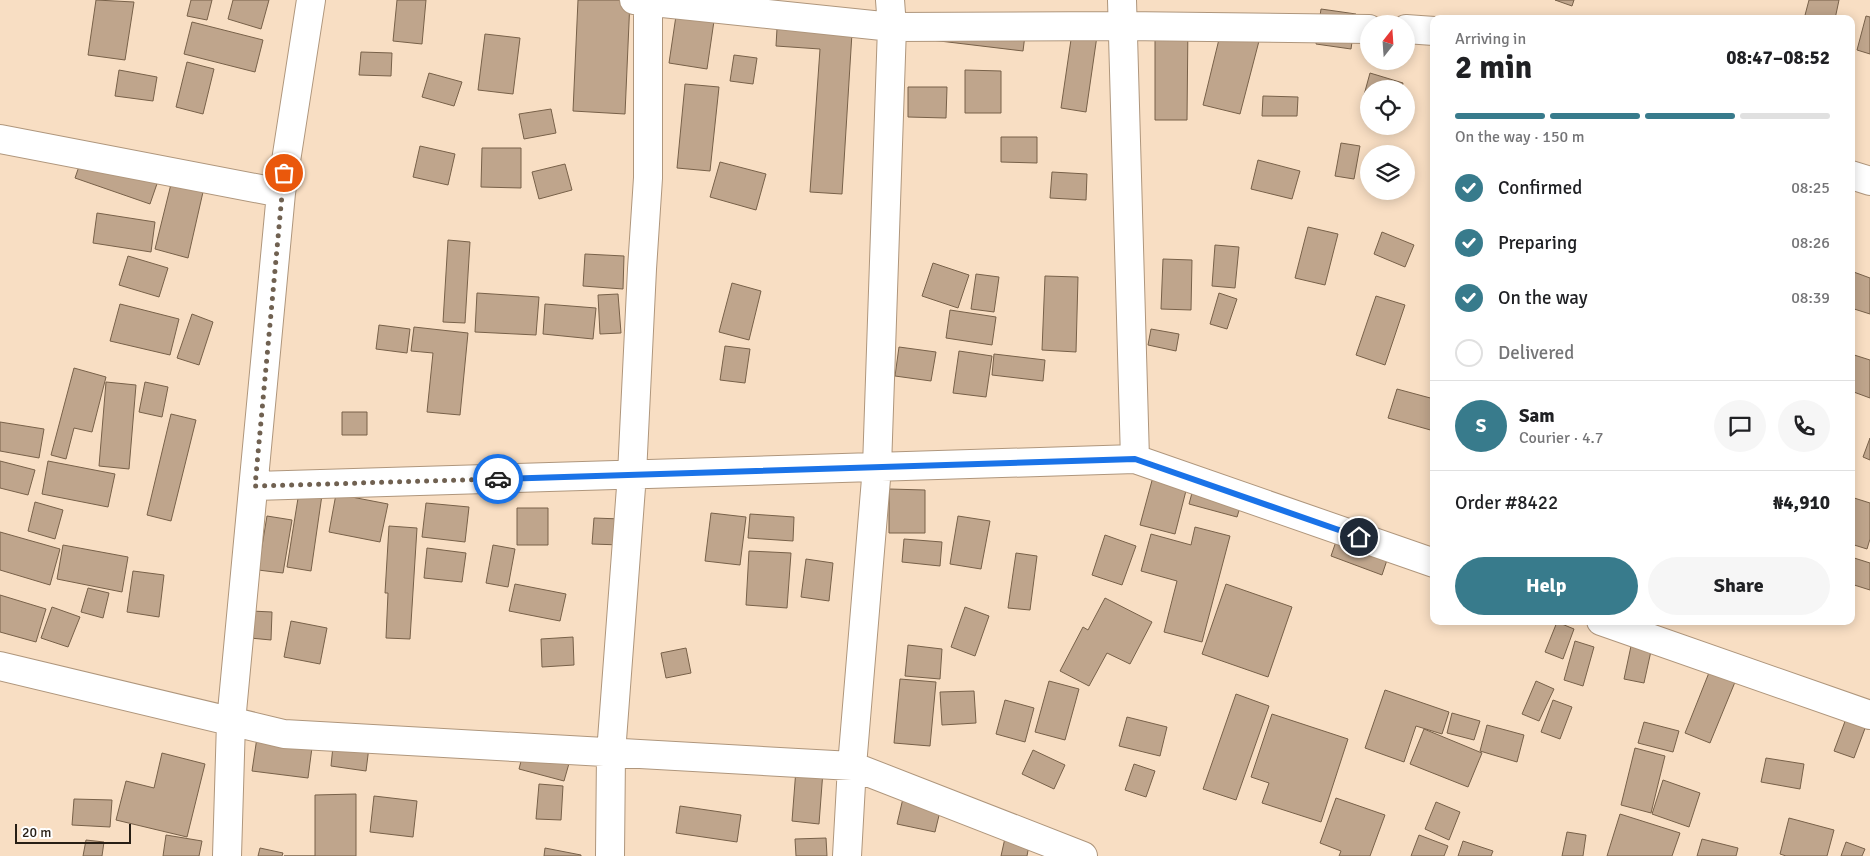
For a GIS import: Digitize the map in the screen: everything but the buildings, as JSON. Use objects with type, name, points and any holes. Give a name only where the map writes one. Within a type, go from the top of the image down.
[{"type":"street","points":[[227,856],[231,722],[255,486],[281,192],[311,0]]},
{"type":"street","points":[[847,856],[852,766],[877,467],[892,27],[890,0]]},
{"type":"street","points":[[610,856],[611,753],[632,474],[648,178],[643,1],[892,27],[1123,13],[1360,28]]},
{"type":"street","points":[[1123,13],[1135,459]]},
{"type":"street","points":[[1415,30],[1430,31]]},
{"type":"street","points":[[0,139],[281,192]]},
{"type":"street","points":[[1855,176],[1870,181]]},
{"type":"street","points":[[255,486],[1135,459],[1430,562]]},
{"type":"street","points":[[1612,625],[1870,715]]},
{"type":"street","points":[[0,666],[284,734],[852,766],[1083,856]]},
{"type":"way so far","points":[[284,173],[255,486],[498,479]]},
{"type":"route","points":[[498,479],[1135,459],[1359,537]]}]
